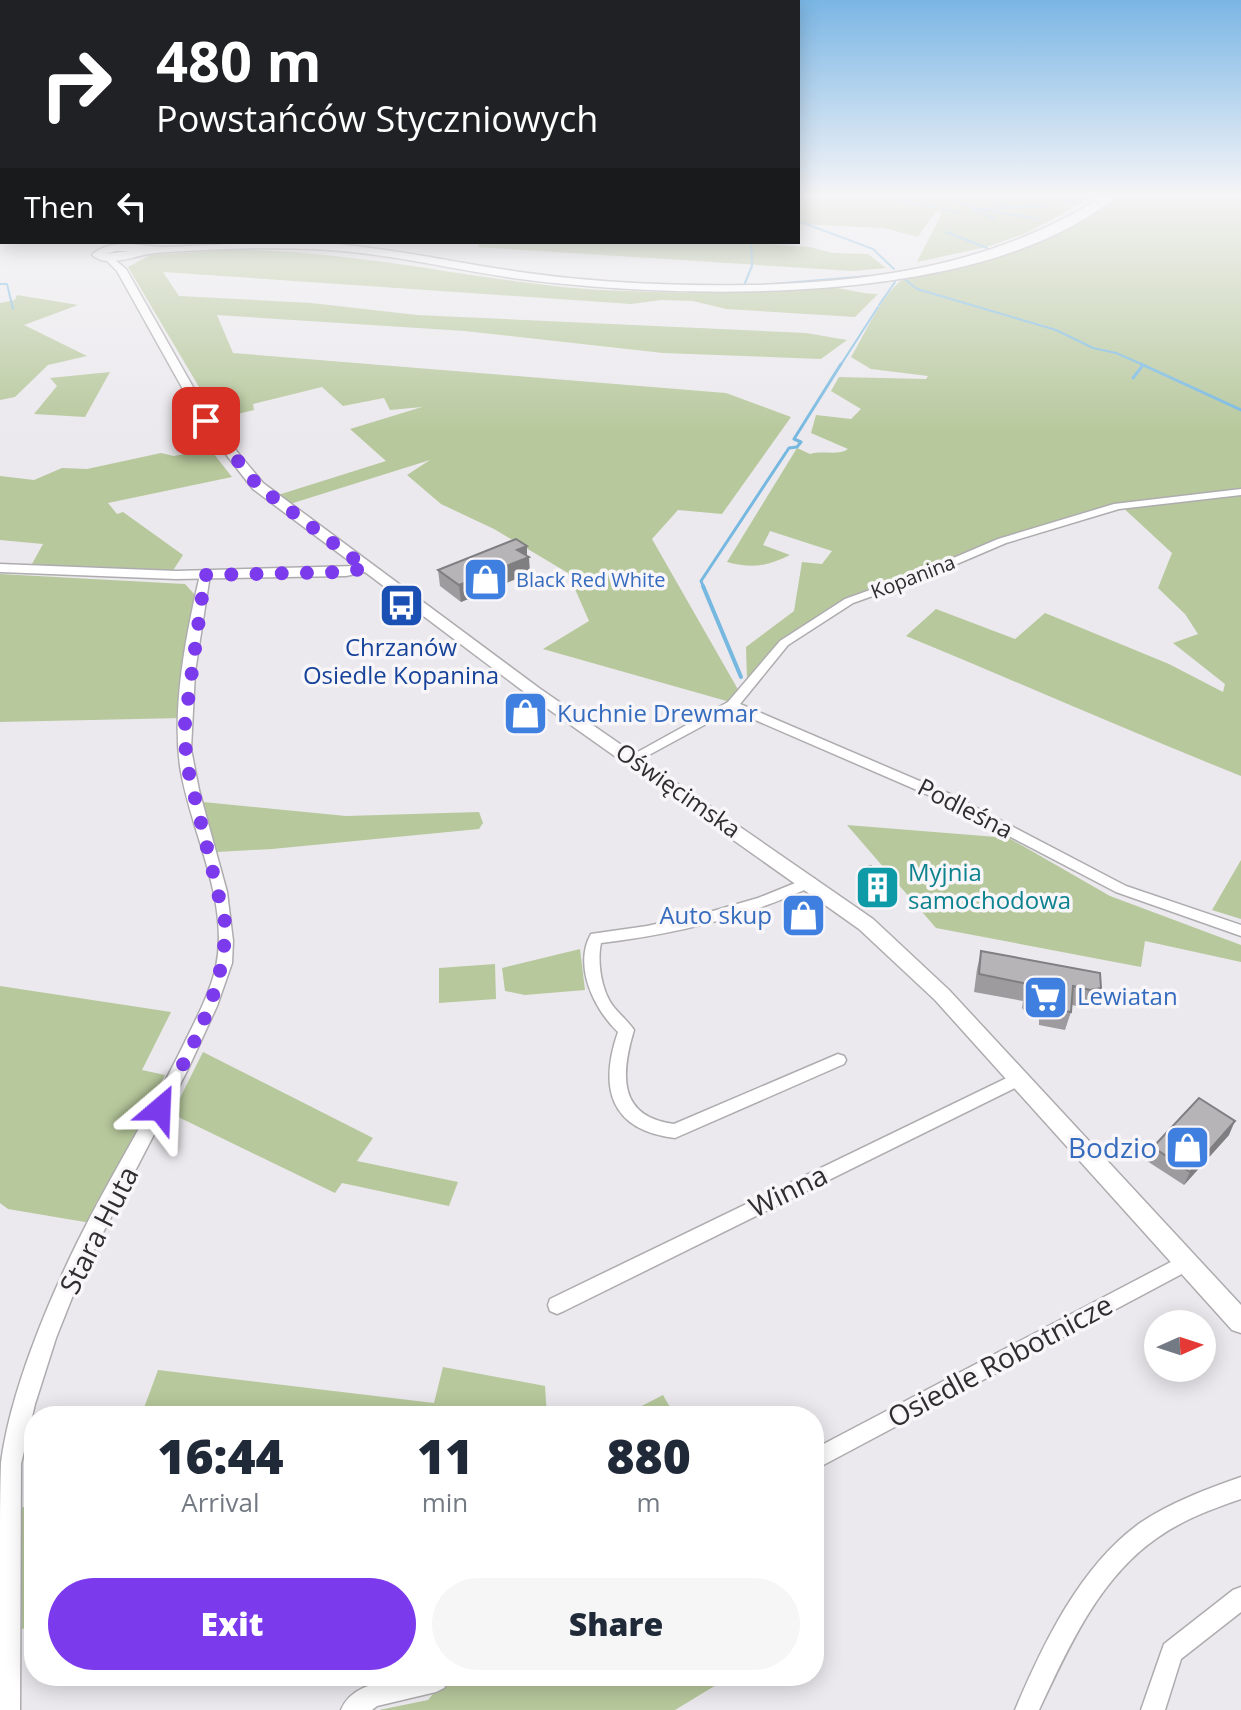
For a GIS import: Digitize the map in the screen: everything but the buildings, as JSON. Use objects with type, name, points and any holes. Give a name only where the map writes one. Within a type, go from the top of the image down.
[{"type":"main road","points":[[502,273],[542,279],[655,287],[760,287],[902,273]]},
{"type":"street","name":"Oświęcimska","points":[[125,273],[202,415],[242,469],[282,507],[631,759],[810,882],[897,950],[1019,1078],[1241,1322]]},
{"type":"street","name":"Kopanina","points":[[631,759],[732,705],[784,643],[849,601],[927,573],[1002,541],[1118,506],[1241,492]]},
{"type":"street","points":[[0,568],[205,575],[346,572],[366,568]]},
{"type":"street","name":"Stara Huta","points":[[26,1406],[69,1284],[97,1222],[177,1075],[212,999],[224,962],[225,922],[186,761],[185,723],[205,575]]},
{"type":"street","name":"Podleśna","points":[[732,705],[945,797],[1121,889],[1241,931]]},
{"type":"street","points":[[810,882],[775,897],[689,922],[596,938],[592,949],[597,998],[607,1013],[626,1030],[615,1071],[617,1089],[625,1106],[639,1122],[658,1130],[675,1131],[838,1060]]},
{"type":"street","name":"Winna","points":[[557,1305],[1019,1078]]},
{"type":"street","name":"Osiedle Robotnicze","points":[[824,1455],[1186,1262]]},
{"type":"street","name":"Stara Huta","points":[[8,1710],[11,1464],[24,1412]]},
{"type":"street","points":[[1027,1710],[1061,1638],[1096,1585],[1136,1540],[1167,1519],[1241,1488]]},
{"type":"street","points":[[1153,1710],[1172,1652],[1241,1598]]},
{"type":"street","points":[[353,1710],[371,1696],[412,1686]]},
{"type":"green space","points":[[131,273],[164,273],[179,296],[311,303],[417,315],[806,333],[847,340],[821,359],[663,353],[465,331],[217,315],[233,353],[726,393],[791,417],[722,514],[678,510],[652,539],[740,693],[730,702],[543,649],[589,621],[568,573],[494,529],[441,504],[407,475],[430,460],[290,504],[278,495],[386,461],[350,429],[422,407],[390,410],[384,398],[343,406],[322,387],[253,404],[254,410],[218,419]]},
{"type":"green space","points":[[175,273],[455,273],[587,289],[758,292],[822,286],[878,294],[855,317],[726,309],[693,301],[661,300],[631,304]]},
{"type":"green space","points":[[923,273],[1241,273],[1241,489],[1212,492],[1241,492],[1241,776],[906,636],[936,609],[1015,639],[1045,613],[1169,664],[1223,692],[1225,684],[1173,643],[1198,634],[1185,614],[1158,588],[1172,553],[1118,503],[996,540],[826,612],[781,641],[747,679],[746,647],[794,611],[802,562],[822,564],[832,551],[770,531],[763,545],[790,555],[760,565],[727,562],[797,448],[810,454],[848,449],[811,433],[816,415],[851,419],[861,409],[831,391],[839,377],[926,379],[928,376],[871,369],[851,357],[887,295],[908,277]]},
{"type":"green space","points":[[17,295],[78,305],[24,325],[87,356],[48,365],[15,397],[0,400],[0,303],[15,300]]},
{"type":"green space","points":[[110,372],[85,417],[34,414],[57,386],[50,378]]},
{"type":"green space","points":[[210,449],[232,477],[108,503],[117,514],[123,512],[183,555],[172,572],[36,566],[32,564],[43,544],[0,540],[0,476],[34,480],[62,468],[87,469],[161,453],[174,456]]},
{"type":"green space","points":[[0,574],[185,584],[195,595],[182,718],[0,722]]},
{"type":"green space","points":[[203,802],[346,816],[479,812],[483,823],[479,829],[217,852]]},
{"type":"green space","points":[[847,825],[1009,838],[1110,896],[1241,945],[1241,962],[1145,941],[1141,967],[936,928]]},
{"type":"green space","points":[[1241,860],[1241,919],[1212,910]]},
{"type":"green space","points":[[580,949],[585,990],[525,995],[505,991],[502,968]]},
{"type":"green space","points":[[495,964],[496,999],[439,1003],[439,968]]},
{"type":"green space","points":[[0,986],[171,1012],[142,1070],[165,1075],[91,1223],[8,1209],[0,1203]]},
{"type":"green space","points":[[203,1052],[373,1138],[357,1161],[458,1182],[449,1206],[342,1183],[335,1193],[172,1114]]},
{"type":"green space","points":[[443,1367],[545,1386],[546,1406],[145,1406],[158,1370],[434,1403]]},
{"type":"green space","points":[[663,1395],[669,1406],[642,1406]]},
{"type":"green space","points":[[24,1507],[22,1629],[21,1508]]},
{"type":"green space","points":[[440,1686],[715,1686],[675,1710],[379,1710],[428,1700]]},
{"type":"waterway","points":[[745,283],[749,273]]},
{"type":"waterway","points":[[773,284],[869,276]]},
{"type":"waterway","points":[[902,277],[917,289],[1056,330],[1093,348],[1116,353],[1146,366]]},
{"type":"waterway","points":[[544,282],[591,286]]},
{"type":"waterway","points":[[858,284],[875,282]]},
{"type":"waterway","points":[[879,305],[895,282]]},
{"type":"waterway","points":[[0,284],[7,284],[13,309]]},
{"type":"waterway","points":[[611,288],[635,289]]},
{"type":"waterway","points":[[840,366],[878,307]]},
{"type":"waterway","points":[[704,588],[701,581],[789,448],[797,447],[801,442],[794,439],[841,364]]},
{"type":"waterway","points":[[1141,364],[1241,410]]},
{"type":"waterway","points":[[1133,378],[1143,365]]},
{"type":"waterway","points":[[703,586],[741,677]]},
{"type":"place","name":"Black Red White","points":[[485,580]]},
{"type":"place","name":"Chrzanów Osiedle Kopanina","points":[[401,606]]},
{"type":"place","name":"Kuchnie Drewmar","points":[[526,714]]},
{"type":"place","name":"Myjnia samochodowa","points":[[877,887]]},
{"type":"place","name":"Auto skup","points":[[803,916]]},
{"type":"place","name":"Lewiatan","points":[[1046,997]]},
{"type":"place","name":"Bodzio","points":[[1188,1148]]},
{"type":"route","points":[[160,1109],[212,999],[226,948],[225,922],[186,761],[185,723],[205,575],[346,572],[366,568],[258,486],[226,450],[206,421]]}]
